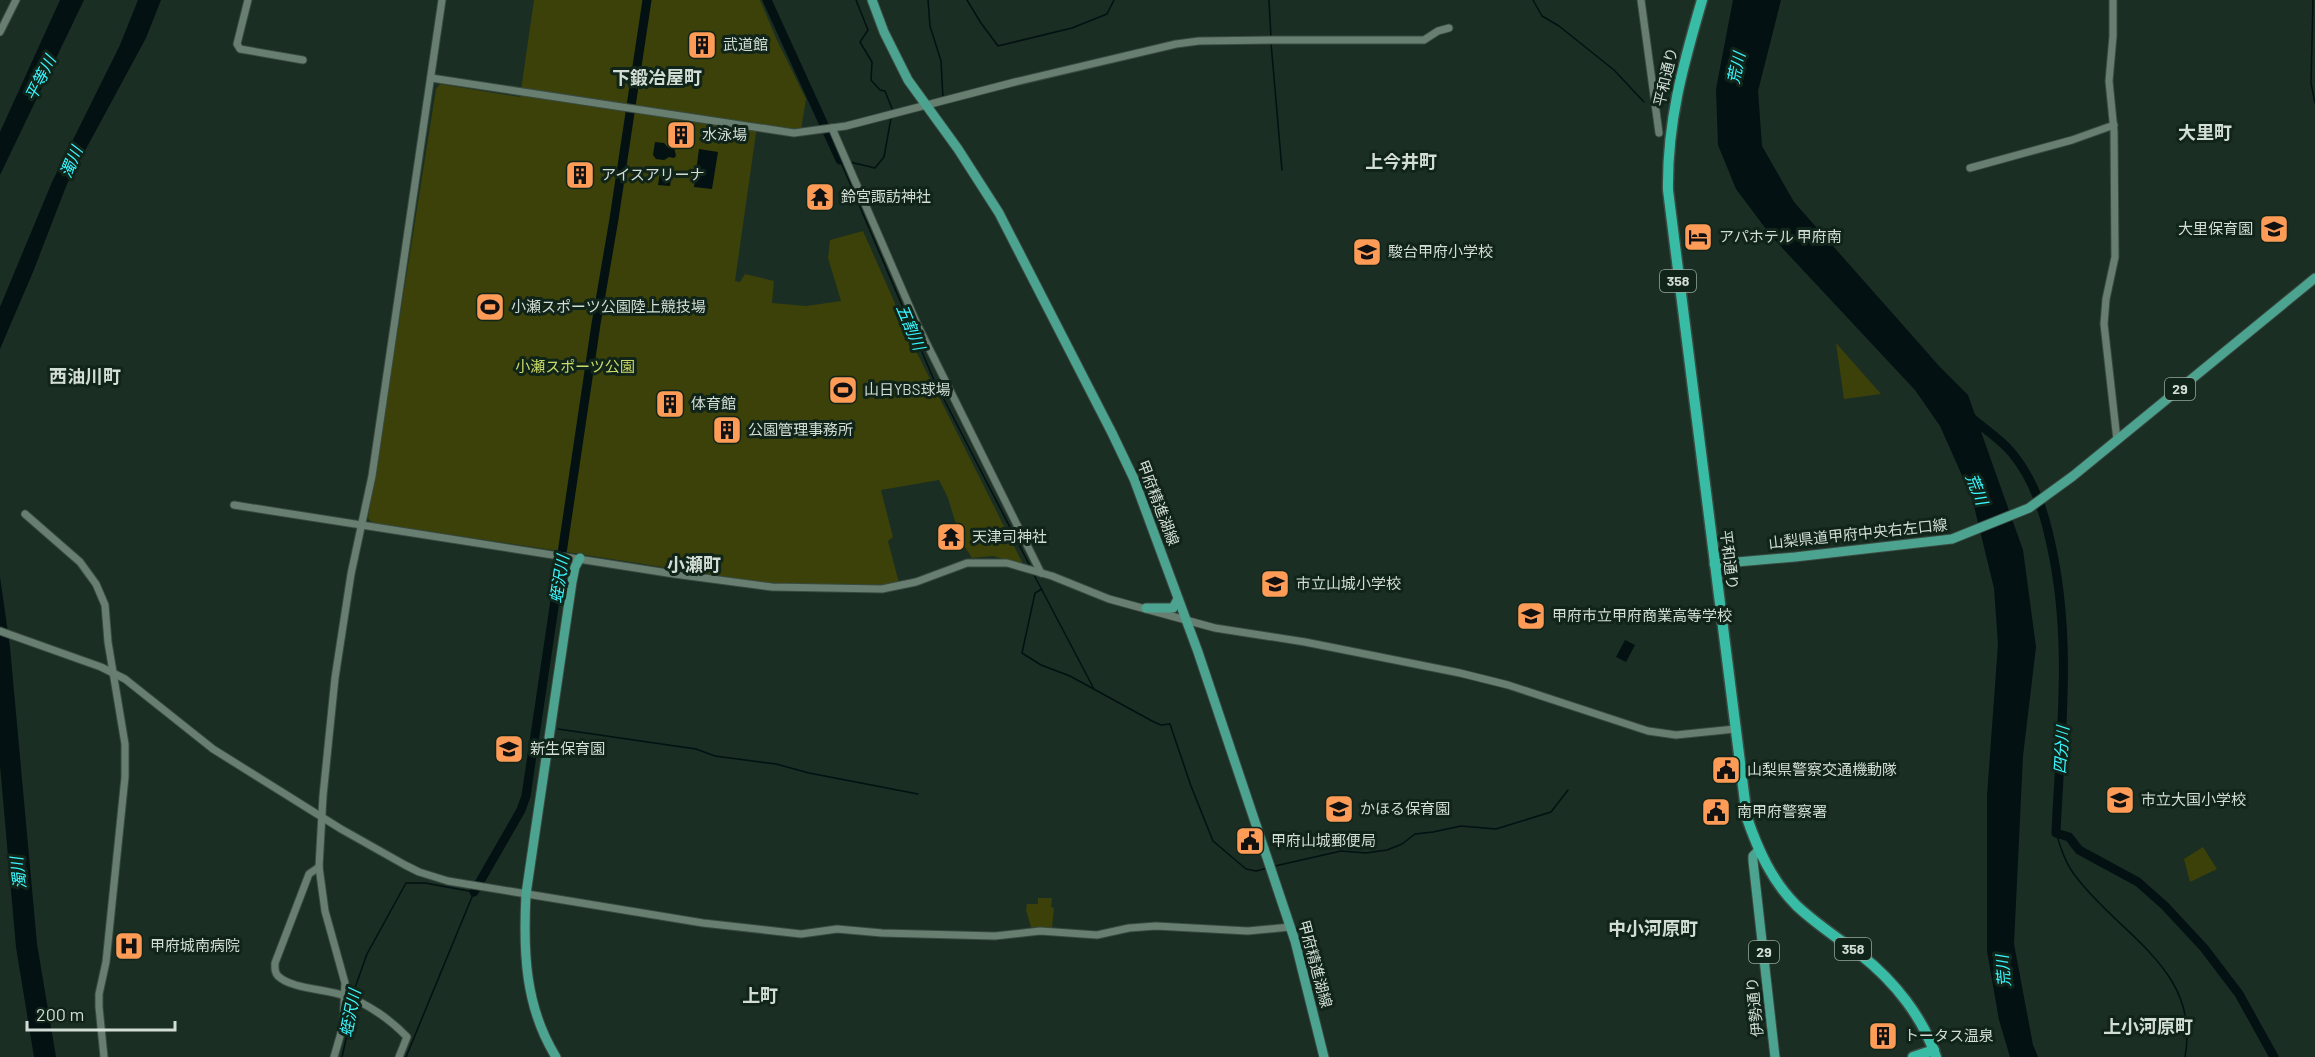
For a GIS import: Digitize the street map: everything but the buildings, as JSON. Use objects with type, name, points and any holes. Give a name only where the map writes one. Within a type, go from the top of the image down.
[{"type":"highway","name":"平和通り","points":[[1702,0],[1677,88],[1670,134],[1668,190],[1745,812],[1759,850],[1774,878],[1817,924],[1875,967],[1903,997],[1926,1032],[1935,1054]]},
{"type":"highway","points":[[1913,1057],[1935,1054]]},
{"type":"main road","name":"甲府精進湖線","points":[[872,0],[881,26],[908,80],[988,194],[1122,453],[1178,599],[1290,927],[1324,1057]]},
{"type":"main road","name":"山梨県道甲府中央右左口線","points":[[1714,564],[1909,545],[1960,537],[2029,508],[2117,440],[2315,278]]},
{"type":"main road","points":[[556,1057],[535,1013],[526,976],[524,937],[526,894],[572,582],[575,567],[580,558]]},
{"type":"main road","points":[[1146,608],[1173,608],[1178,599]]},
{"type":"main road","name":"伊勢通り","points":[[1759,850],[1753,856],[1753,861],[1775,1057]]},
{"type":"street","points":[[0,33],[16,0]]},
{"type":"street","points":[[248,0],[237,44],[240,49],[303,60]]},
{"type":"street","points":[[334,1057],[349,997],[325,911],[319,867],[321,817],[335,678],[351,574],[373,469],[442,0]]},
{"type":"street","points":[[1641,0],[1659,133]]},
{"type":"street","points":[[2113,0],[2109,81],[2114,125],[2115,257],[2106,298],[2104,324],[2117,440]]},
{"type":"street","points":[[430,78],[794,133],[828,129],[1176,44],[1267,40],[1424,40],[1438,31],[1449,28]]},
{"type":"street","points":[[1970,168],[2072,140],[2114,125]]},
{"type":"street","points":[[828,129],[846,161],[918,326],[1036,571]]},
{"type":"street","points":[[234,505],[725,582],[812,589],[882,589],[903,586],[967,563],[1007,563],[1036,571],[1109,599],[1224,630],[1305,642],[1498,682],[1648,731],[1676,735],[1735,729]]},
{"type":"street","points":[[25,514],[80,562],[96,584],[105,605],[125,744],[125,777],[106,962],[99,994],[104,1057]]},
{"type":"street","points":[[0,631],[125,679],[213,749],[321,817],[418,872],[448,881],[729,927],[801,934],[837,929],[882,933],[995,936],[1040,931],[1105,934],[1129,928],[1162,926],[1248,931],[1290,927]]},
{"type":"street","points":[[319,867],[309,874],[274,971],[288,982],[349,997],[389,1021],[407,1037],[399,1057]]},
{"type":"green space","name":"小瀬スポーツ公園","points":[[534,0],[760,0],[806,99],[801,130],[757,126],[735,281],[740,282],[745,274],[774,281],[772,303],[806,306],[841,301],[828,258],[830,240],[863,231],[917,353],[1023,564],[993,556],[972,558],[961,541],[948,498],[939,480],[881,490],[893,537],[888,541],[899,583],[867,586],[801,586],[768,583],[372,523],[368,518],[436,89],[440,84],[520,97]]},
{"type":"green space","points":[[1836,343],[1881,394],[1844,399]]},
{"type":"green space","points":[[2203,847],[2217,869],[2190,882],[2184,859]]},
{"type":"green space","points":[[1038,898],[1052,898],[1051,907],[1054,908],[1052,928],[1031,927],[1026,910],[1027,904],[1038,904]]},
{"type":"water","name":"平等川","points":[[60,0],[84,0],[0,175],[0,132]]},
{"type":"water","name":"濁川","points":[[138,0],[161,0],[146,38],[67,184],[0,349],[0,307],[52,182],[120,45]]},
{"type":"water","name":"荒川","points":[[1733,0],[1781,0],[1758,91],[1762,146],[1794,202],[1940,367],[1968,395],[2023,550],[2036,647],[2023,756],[2014,944],[2033,1045],[2038,1057],[2010,1057],[1999,1020],[1987,951],[1987,796],[1998,644],[1994,588],[1972,498],[1940,426],[1915,390],[1772,237],[1736,189],[1718,145],[1716,89]]},
{"type":"water","points":[[655,142],[664,143],[669,148],[674,147],[676,156],[664,160],[656,159],[653,155]]},
{"type":"water","points":[[699,149],[718,152],[712,189],[694,187]]},
{"type":"water","points":[[661,166],[673,167],[670,186],[658,185]]},
{"type":"water","name":"濁川","points":[[0,577],[10,647],[37,944],[56,1057],[34,1057],[16,947],[0,765]]},
{"type":"water","points":[[1625,640],[1635,645],[1626,662],[1616,657]]},
{"type":"waterway","name":"蛭沢川","points":[[474,892],[521,810],[526,796],[647,0]]},
{"type":"waterway","points":[[767,0],[840,160]]},
{"type":"waterway","name":"五割川","points":[[856,0],[868,30],[860,42],[872,62],[871,80],[880,90],[885,91],[893,111]]},
{"type":"waterway","name":"五割川","points":[[928,0],[930,26],[941,61],[943,99]]},
{"type":"waterway","points":[[967,0],[998,46],[1072,28],[1107,14],[1114,0]]},
{"type":"waterway","points":[[1269,0],[1271,38]]},
{"type":"waterway","points":[[1533,0],[1542,16],[1559,26],[1614,70],[1644,102]]},
{"type":"waterway","points":[[2313,0],[2311,83],[2315,103]]},
{"type":"waterway","points":[[1271,43],[1282,170]]},
{"type":"waterway","name":"五割川","points":[[850,162],[875,168],[884,157],[891,118]]},
{"type":"waterway","name":"五割川","points":[[842,160],[840,160],[934,380],[1030,566]]},
{"type":"waterway","name":"四分川","points":[[1971,417],[2008,448],[2028,476],[2043,514],[2053,554],[2059,589],[2063,659],[2056,833],[2069,837],[2079,850],[2138,882],[2165,906],[2204,948],[2239,994],[2274,1057]]},
{"type":"waterway","name":"五割川","points":[[1033,573],[1094,689]]},
{"type":"waterway","points":[[1042,589],[1035,593],[1022,653],[1041,665],[1070,676],[1152,721],[1161,725],[1170,724],[1213,841],[1246,869],[1256,871],[1268,868]]},
{"type":"waterway","points":[[558,729],[696,749],[715,756],[776,764],[809,773],[918,794]]},
{"type":"waterway","points":[[1275,866],[1341,851],[1366,853],[1387,850],[1402,844],[1415,834],[1461,826],[1496,829],[1551,812],[1568,790]]},
{"type":"waterway","points":[[2056,833],[2073,873],[2095,899],[2154,957],[2170,978],[2181,1001],[2187,1027],[2185,1057]]},
{"type":"waterway","name":"蛭沢川","points":[[352,996],[367,954],[406,883],[425,883],[474,892],[406,1057]]},
{"type":"waterway","name":"蛭沢川","points":[[342,1057],[349,1026],[351,1001]]},
{"type":"place","name":"武道館","points":[[702,45]]},
{"type":"place","name":"水泳場","points":[[681,135]]},
{"type":"place","name":"アイスアリーナ","points":[[580,175]]},
{"type":"place","name":"鈴宮諏訪神社","points":[[820,197]]},
{"type":"place","name":"大里保育園","points":[[2274,229]]},
{"type":"place","name":"アパホテル 甲府南","points":[[1698,237]]},
{"type":"place","name":"駿台甲府小学校","points":[[1367,252]]},
{"type":"place","name":"小瀬スポーツ公園陸上競技場","points":[[490,307]]},
{"type":"place","name":"山日YBS球場","points":[[843,390]]},
{"type":"place","name":"体育館","points":[[670,404]]},
{"type":"place","name":"公園管理事務所","points":[[727,430]]},
{"type":"place","name":"天津司神社","points":[[951,537]]},
{"type":"place","name":"市立山城小学校","points":[[1275,584]]},
{"type":"place","name":"甲府市立甲府商業高等学校","points":[[1531,616]]},
{"type":"place","name":"新生保育園","points":[[509,749]]},
{"type":"place","name":"山梨県警察交通機動隊","points":[[1726,770]]},
{"type":"place","name":"市立大国小学校","points":[[2120,800]]},
{"type":"place","name":"かほる保育園","points":[[1339,809]]},
{"type":"place","name":"南甲府警察署","points":[[1716,812]]},
{"type":"place","name":"甲府山城郵便局","points":[[1250,841]]},
{"type":"place","name":"甲府城南病院","points":[[129,946]]},
{"type":"place","name":"トータス温泉","points":[[1883,1036]]},
{"type":"district","name":"下鍛冶屋町","points":[[657,78]]},
{"type":"district","name":"大里町","points":[[2205,133]]},
{"type":"district","name":"上今井町","points":[[1401,162]]},
{"type":"district","name":"西油川町","points":[[85,377]]},
{"type":"district","name":"小瀬町","points":[[694,565]]},
{"type":"district","name":"中小河原町","points":[[1653,929]]},
{"type":"district","name":"上町","points":[[760,996]]},
{"type":"district","name":"上小河原町","points":[[2148,1027]]}]
